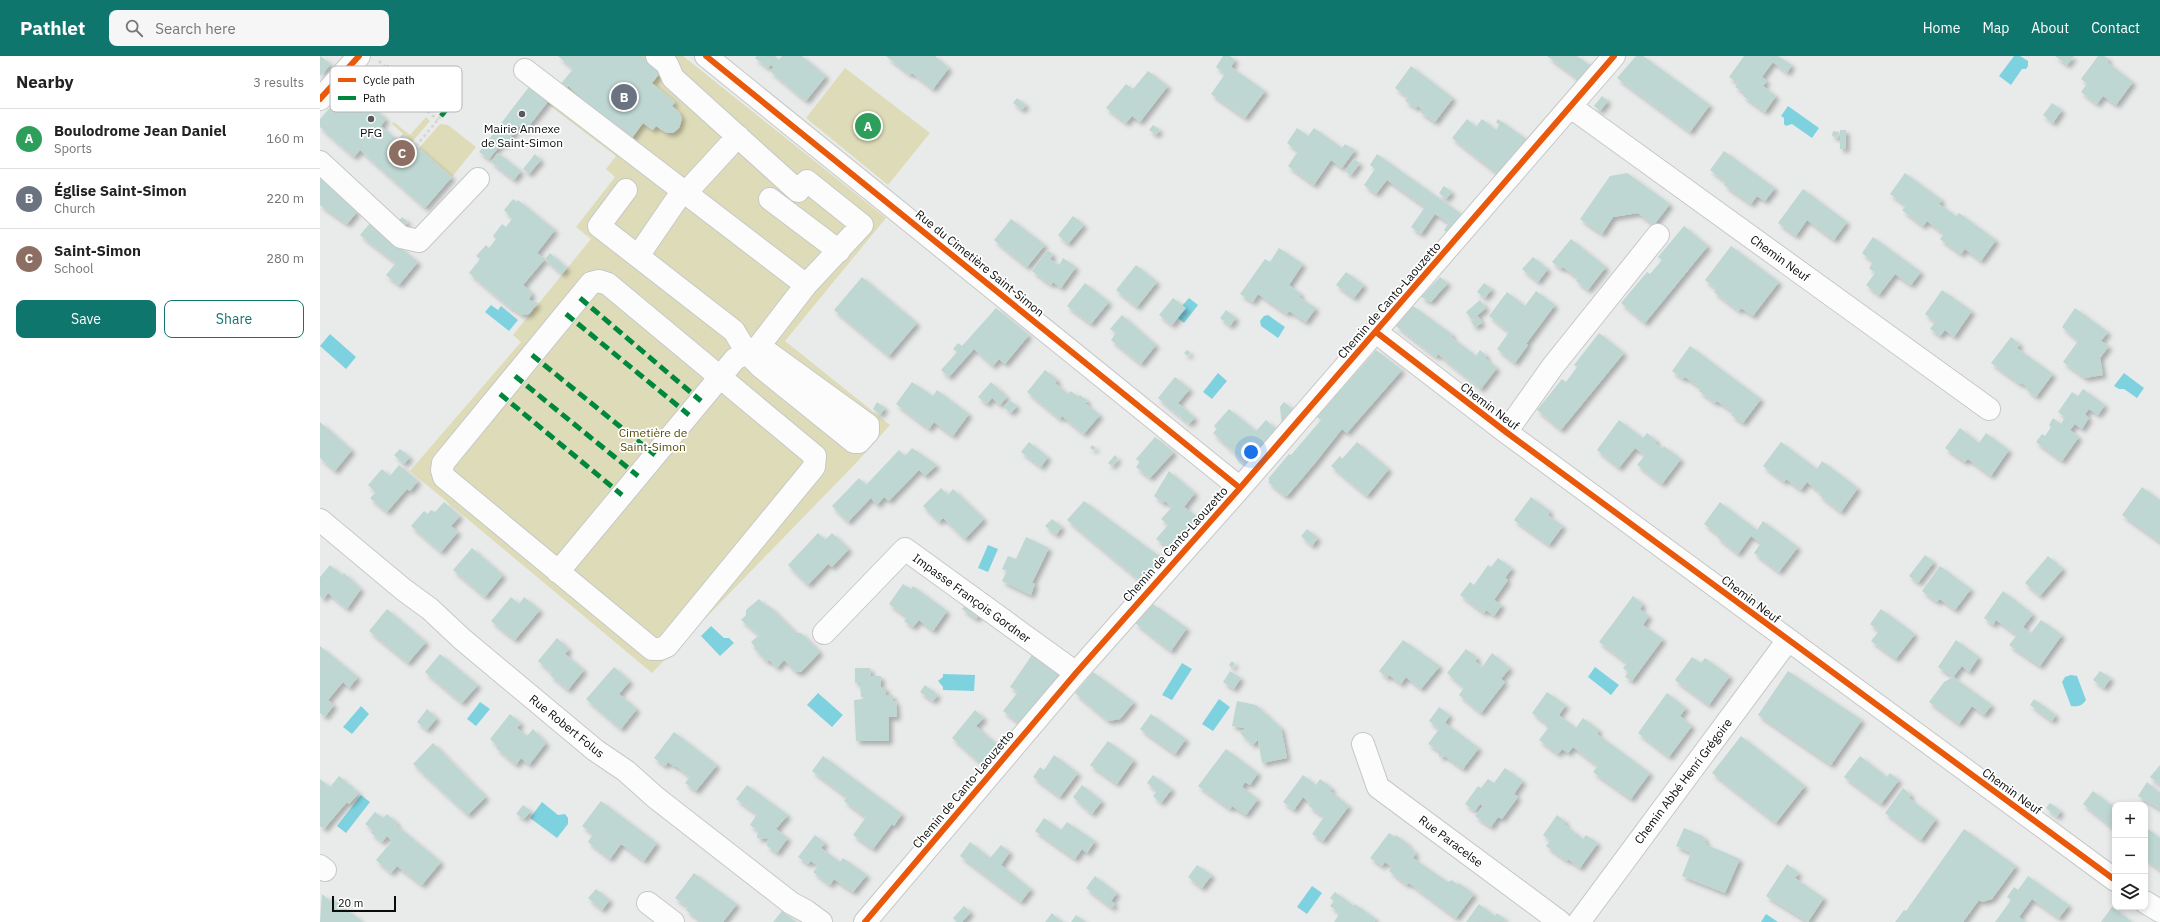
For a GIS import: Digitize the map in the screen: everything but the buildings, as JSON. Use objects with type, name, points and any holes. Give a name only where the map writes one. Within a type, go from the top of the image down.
[{"type":"street","points":[[657,56],[667,64],[673,78],[798,191]]},
{"type":"street","name":"Rue du Cimetière Saint-Simon","points":[[706,56],[1240,488]]},
{"type":"street","name":"Chemin de Canto-Laouzetto","points":[[865,922],[1076,673],[1240,488],[1614,56]]},
{"type":"street","points":[[525,70],[806,285]]},
{"type":"street","points":[[320,99],[330,91]]},
{"type":"street","name":"Chemin Neuf","points":[[1571,107],[1988,409]]},
{"type":"street","points":[[638,256],[677,199],[693,185],[738,136]]},
{"type":"street","points":[[320,162],[401,237],[420,241],[478,179]]},
{"type":"street","points":[[558,572],[735,359],[753,350],[806,285],[839,251],[862,225],[807,181],[798,191],[777,204],[839,251]]},
{"type":"street","points":[[626,190],[599,226],[734,331],[753,350],[868,425],[868,432],[859,442],[854,442],[761,367],[753,350]]},
{"type":"street","points":[[1506,432],[1553,366],[1658,234]]},
{"type":"street","points":[[599,281],[608,284],[721,377],[814,456],[814,468],[667,646],[660,650],[652,649],[444,477],[442,470],[443,463],[591,283],[599,281]]},
{"type":"street","name":"Chemin Neuf","points":[[1376,332],[1506,432],[2112,878]]},
{"type":"street","name":"Rue Robert Folus","points":[[320,520],[404,590],[430,608],[462,639],[595,750],[626,771],[655,797],[792,903],[821,922]]},
{"type":"street","name":"Impasse François Gordner","points":[[824,634],[905,549],[1076,673]]},
{"type":"street","name":"Chemin Abbé Henri Grégoire","points":[[1579,922],[1788,640]]},
{"type":"street","name":"Rue Paracelse","points":[[1363,744],[1378,787],[1560,922]]},
{"type":"street","points":[[648,904],[673,922]]},
{"type":"street","points":[[2148,904],[2160,911]]},
{"type":"path","points":[[369,62],[378,60],[385,66]]},
{"type":"path","points":[[428,112],[438,120]]},
{"type":"path","points":[[416,146],[441,116]]},
{"type":"path","points":[[428,131],[431,134]]},
{"type":"green space","name":"Cimetière de Saint-Simon","points":[[640,56],[683,56],[886,218],[785,341],[890,425],[858,461],[652,673],[410,471],[521,342],[513,335],[591,239],[576,227],[615,177],[606,169],[616,156],[546,103],[568,86],[632,139],[643,123],[652,130],[656,126],[668,133],[679,128],[682,118],[672,106],[675,102],[652,83]]},
{"type":"green space","points":[[845,68],[930,133],[888,185],[806,118]]},
{"type":"green space","points":[[426,117],[430,121],[412,142],[392,124],[394,122],[410,135]]},
{"type":"green space","points":[[440,124],[448,125],[476,147],[452,177],[419,148]]},
{"type":"water","points":[[2014,56],[2020,56],[2028,61],[2028,66],[2026,69],[2022,69],[2011,85],[1999,76]]},
{"type":"water","points":[[1788,106],[1819,128],[1812,138],[1792,124],[1786,126],[1784,124],[1784,118],[1781,116]]},
{"type":"water","points":[[1189,298],[1198,305],[1184,323],[1174,315]]},
{"type":"water","points":[[491,305],[498,310],[501,306],[518,320],[509,331],[485,312]]},
{"type":"water","points":[[1268,315],[1285,327],[1278,338],[1261,326],[1260,321],[1264,316]]},
{"type":"water","points":[[330,334],[356,357],[346,369],[320,346]]},
{"type":"water","points":[[1218,373],[1227,381],[1212,399],[1203,392]]},
{"type":"water","points":[[2124,373],[2144,388],[2137,398],[2124,389],[2119,389],[2114,386]]},
{"type":"water","points":[[988,545],[998,549],[988,572],[978,568]]},
{"type":"water","points":[[711,626],[724,638],[729,638],[734,643],[720,656],[701,636]]},
{"type":"water","points":[[1182,663],[1192,669],[1172,700],[1162,695]]},
{"type":"water","points":[[1595,667],[1619,685],[1611,695],[1588,677]]},
{"type":"water","points":[[943,674],[975,675],[974,691],[943,690],[943,687],[938,681],[943,677]]},
{"type":"water","points":[[2071,675],[2077,676],[2086,700],[2083,704],[2078,706],[2071,706],[2062,682],[2065,677]]},
{"type":"water","points":[[818,693],[843,715],[832,727],[807,705]]},
{"type":"water","points":[[1219,699],[1230,707],[1213,731],[1202,724]]},
{"type":"water","points":[[480,702],[490,709],[476,726],[467,719]]},
{"type":"water","points":[[361,706],[369,714],[352,734],[343,727]]},
{"type":"water","points":[[361,795],[370,802],[346,833],[337,826]]},
{"type":"water","points":[[542,802],[558,815],[565,814],[568,818],[568,824],[557,838],[530,818]]},
{"type":"water","points":[[1312,886],[1322,893],[1307,914],[1297,907]]},
{"type":"water","points":[[1766,914],[1778,922],[1761,922]]},
{"type":"marked path","points":[[441,116],[444,112]]},
{"type":"marked path","points":[[580,298],[701,401]]},
{"type":"marked path","points":[[566,314],[689,415]]},
{"type":"marked path","points":[[532,355],[655,455]]},
{"type":"marked path","points":[[515,376],[638,476]]},
{"type":"marked path","points":[[500,394],[622,495]]},
{"type":"cycle path","points":[[350,66],[359,56]]},
{"type":"cycle path","points":[[706,56],[1240,488]]},
{"type":"cycle path","points":[[865,922],[1076,673],[1240,488],[1614,56]]},
{"type":"cycle path","points":[[320,99],[330,88]]},
{"type":"cycle path","points":[[1376,332],[1506,432],[2112,878]]},
{"type":"place","name":"Église Saint-Simon","points":[[624,97]]},
{"type":"place","name":"Mairie Annexe de Saint-Simon","points":[[522,114]]},
{"type":"place","name":"PFG","points":[[371,119]]},
{"type":"place","name":"Boulodrome Jean Daniel","points":[[868,126]]},
{"type":"place","name":"Saint-Simon","points":[[402,153]]}]
